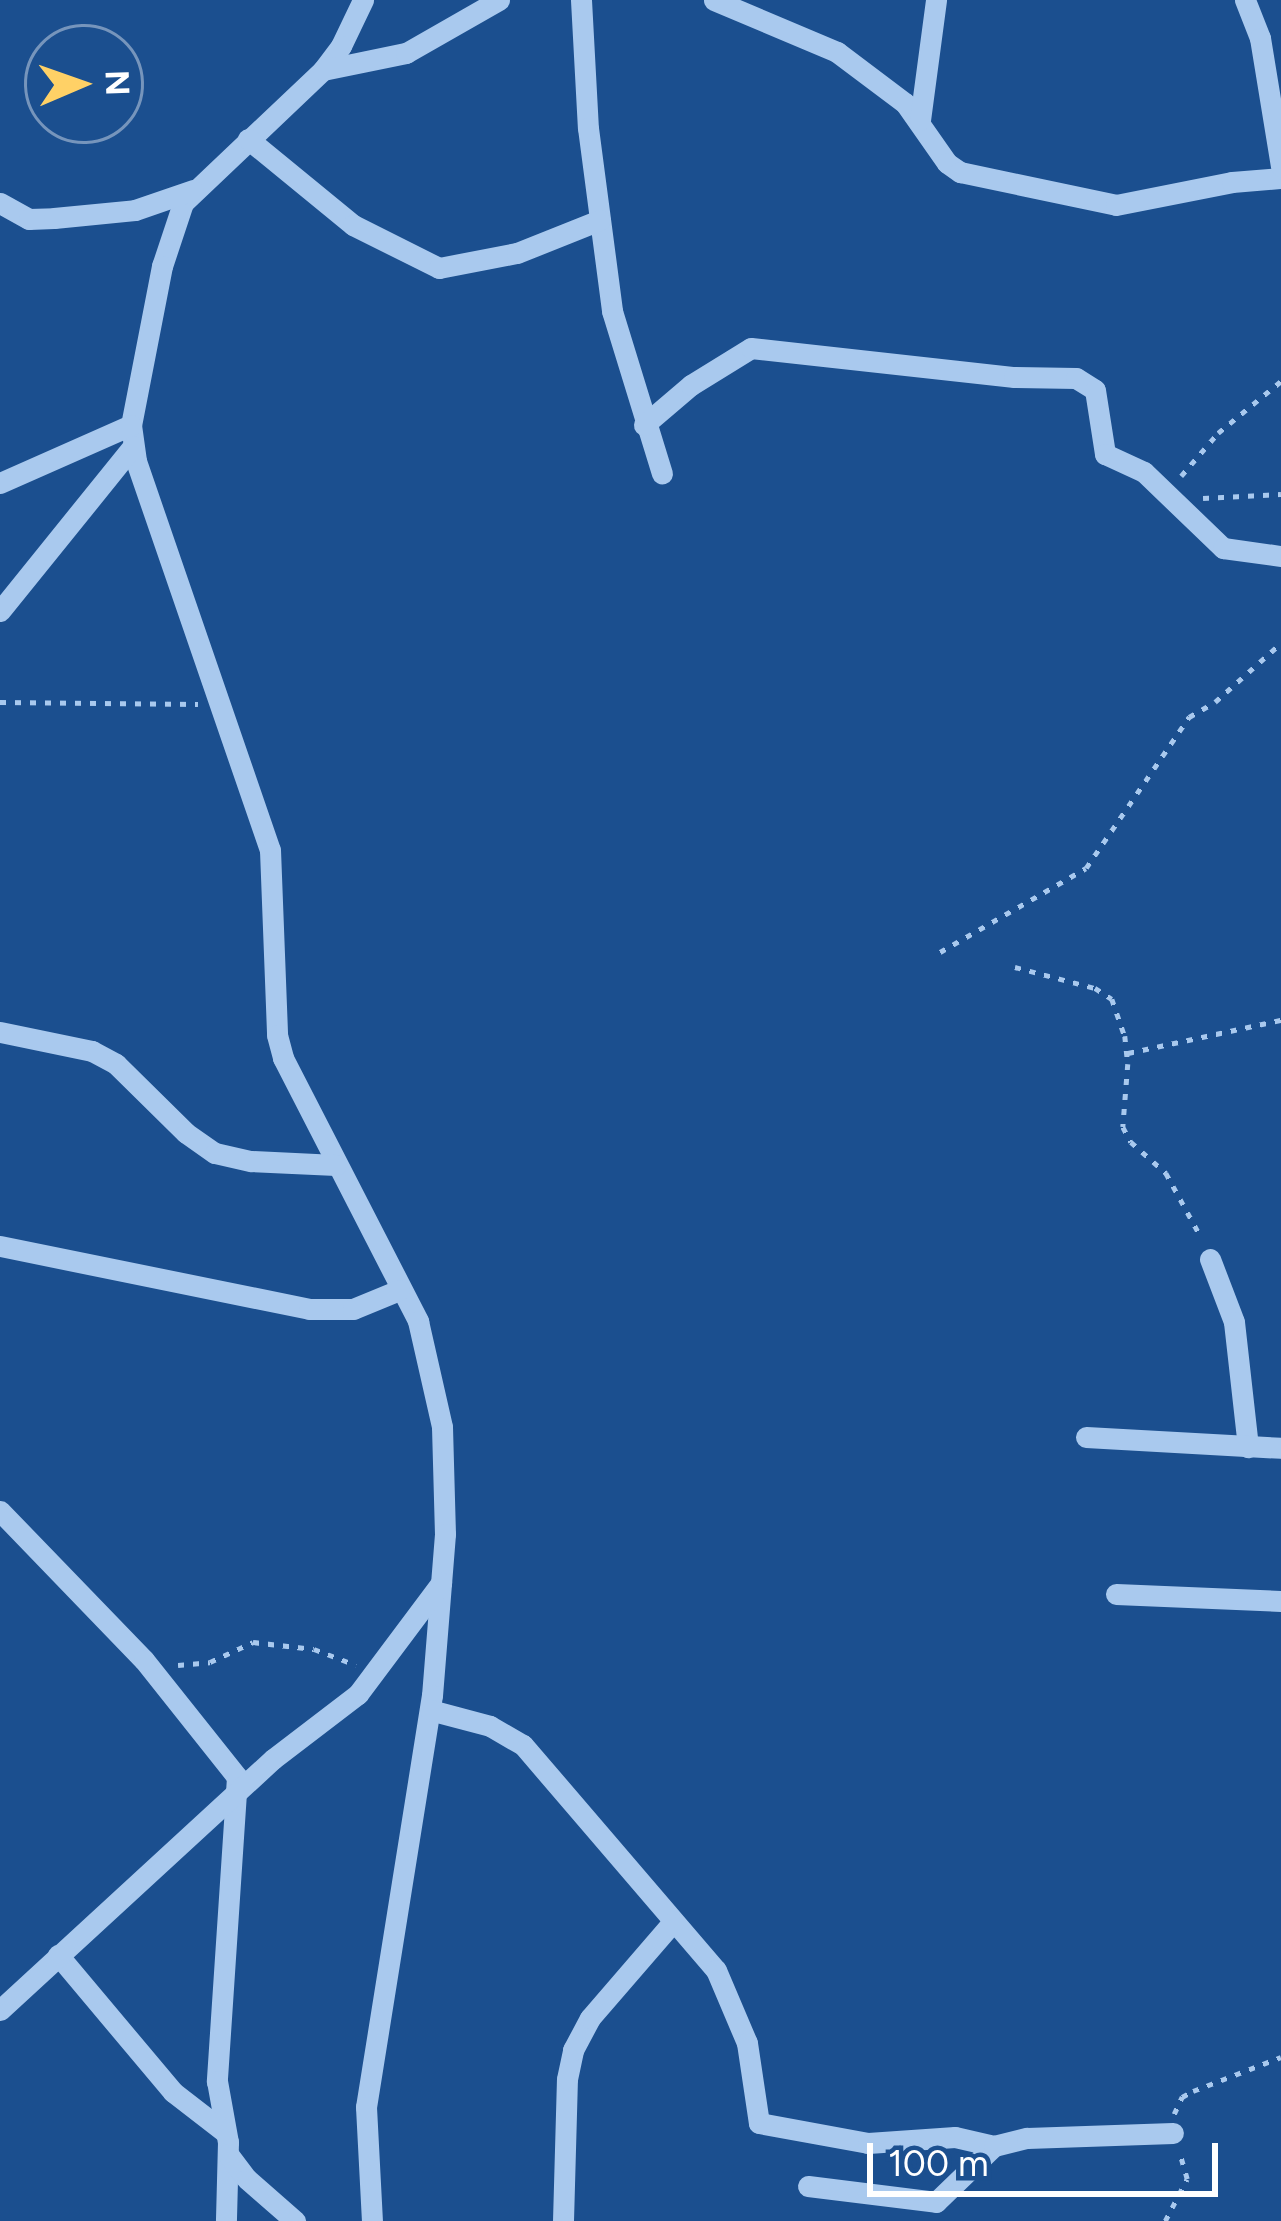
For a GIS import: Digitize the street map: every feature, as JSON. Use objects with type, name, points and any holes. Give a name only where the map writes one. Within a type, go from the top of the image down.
[{"type":"street","points":[[0,611],[132,436],[162,266],[172,230],[194,190],[323,70],[341,46],[363,0]]},
{"type":"street","points":[[323,70],[406,53],[499,0]]},
{"type":"street","points":[[580,0],[588,128],[612,311],[662,474]]},
{"type":"street","points":[[714,0],[823,42],[920,120],[947,163],[961,172],[1116,205],[1232,182],[1281,178]]},
{"type":"street","points":[[920,120],[936,0]]},
{"type":"street","points":[[1245,0],[1260,38],[1281,166]]},
{"type":"street","points":[[248,139],[353,225],[439,268],[517,253],[600,220]]},
{"type":"street","points":[[0,203],[25,218],[54,218],[135,210],[194,190]]},
{"type":"street","points":[[644,425],[678,394],[751,348],[1014,377],[1076,378],[1095,390],[1106,454],[1144,472],[1223,548],[1281,556]]},
{"type":"street","points":[[0,483],[132,436]]},
{"type":"street","points":[[132,436],[270,850],[277,1035],[427,1342],[442,1427],[442,1583],[430,1710],[366,2107],[372,2221]]},
{"type":"street","points":[[0,1032],[103,1056],[215,1153],[250,1161],[337,1165]]},
{"type":"street","points":[[0,1246],[309,1309],[353,1309],[399,1290]]},
{"type":"street","points":[[1210,1259],[1234,1322],[1248,1447]]},
{"type":"street","points":[[1086,1437],[1281,1448]]},
{"type":"street","points":[[0,1511],[148,1665],[237,1777],[217,2081],[227,2143],[226,2221]]},
{"type":"street","points":[[0,2010],[238,1791],[379,1672],[442,1583]]},
{"type":"street","points":[[1116,1594],[1281,1601]]},
{"type":"street","points":[[430,1710],[490,1726],[523,1745],[716,1970],[736,2006],[752,2059],[759,2123],[868,2143],[955,2137],[994,2146],[1027,2138],[1173,2133]]},
{"type":"street","points":[[562,2221],[567,2079],[573,2050],[590,2018],[673,1922]]},
{"type":"street","points":[[58,1955],[160,2078],[227,2143],[247,2179],[295,2221]]},
{"type":"street","points":[[808,2186],[936,2202],[994,2146]]},
{"type":"path","points":[[1169,493],[1281,381]]},
{"type":"path","points":[[1169,493],[1281,494]]},
{"type":"path","points":[[940,952],[1086,868],[1189,717],[1215,702],[1281,643]]},
{"type":"path","points":[[0,703],[221,704]]},
{"type":"path","points":[[1015,967],[1105,994],[1118,1010],[1129,1090],[1123,1127],[1131,1142],[1166,1173],[1210,1259]]},
{"type":"path","points":[[1127,1054],[1281,1020]]},
{"type":"path","points":[[148,1665],[211,1662],[243,1645],[267,1642],[314,1649],[379,1672]]},
{"type":"path","points":[[1165,2221],[1187,2179],[1173,2133],[1175,2106],[1182,2097],[1281,2057]]}]
